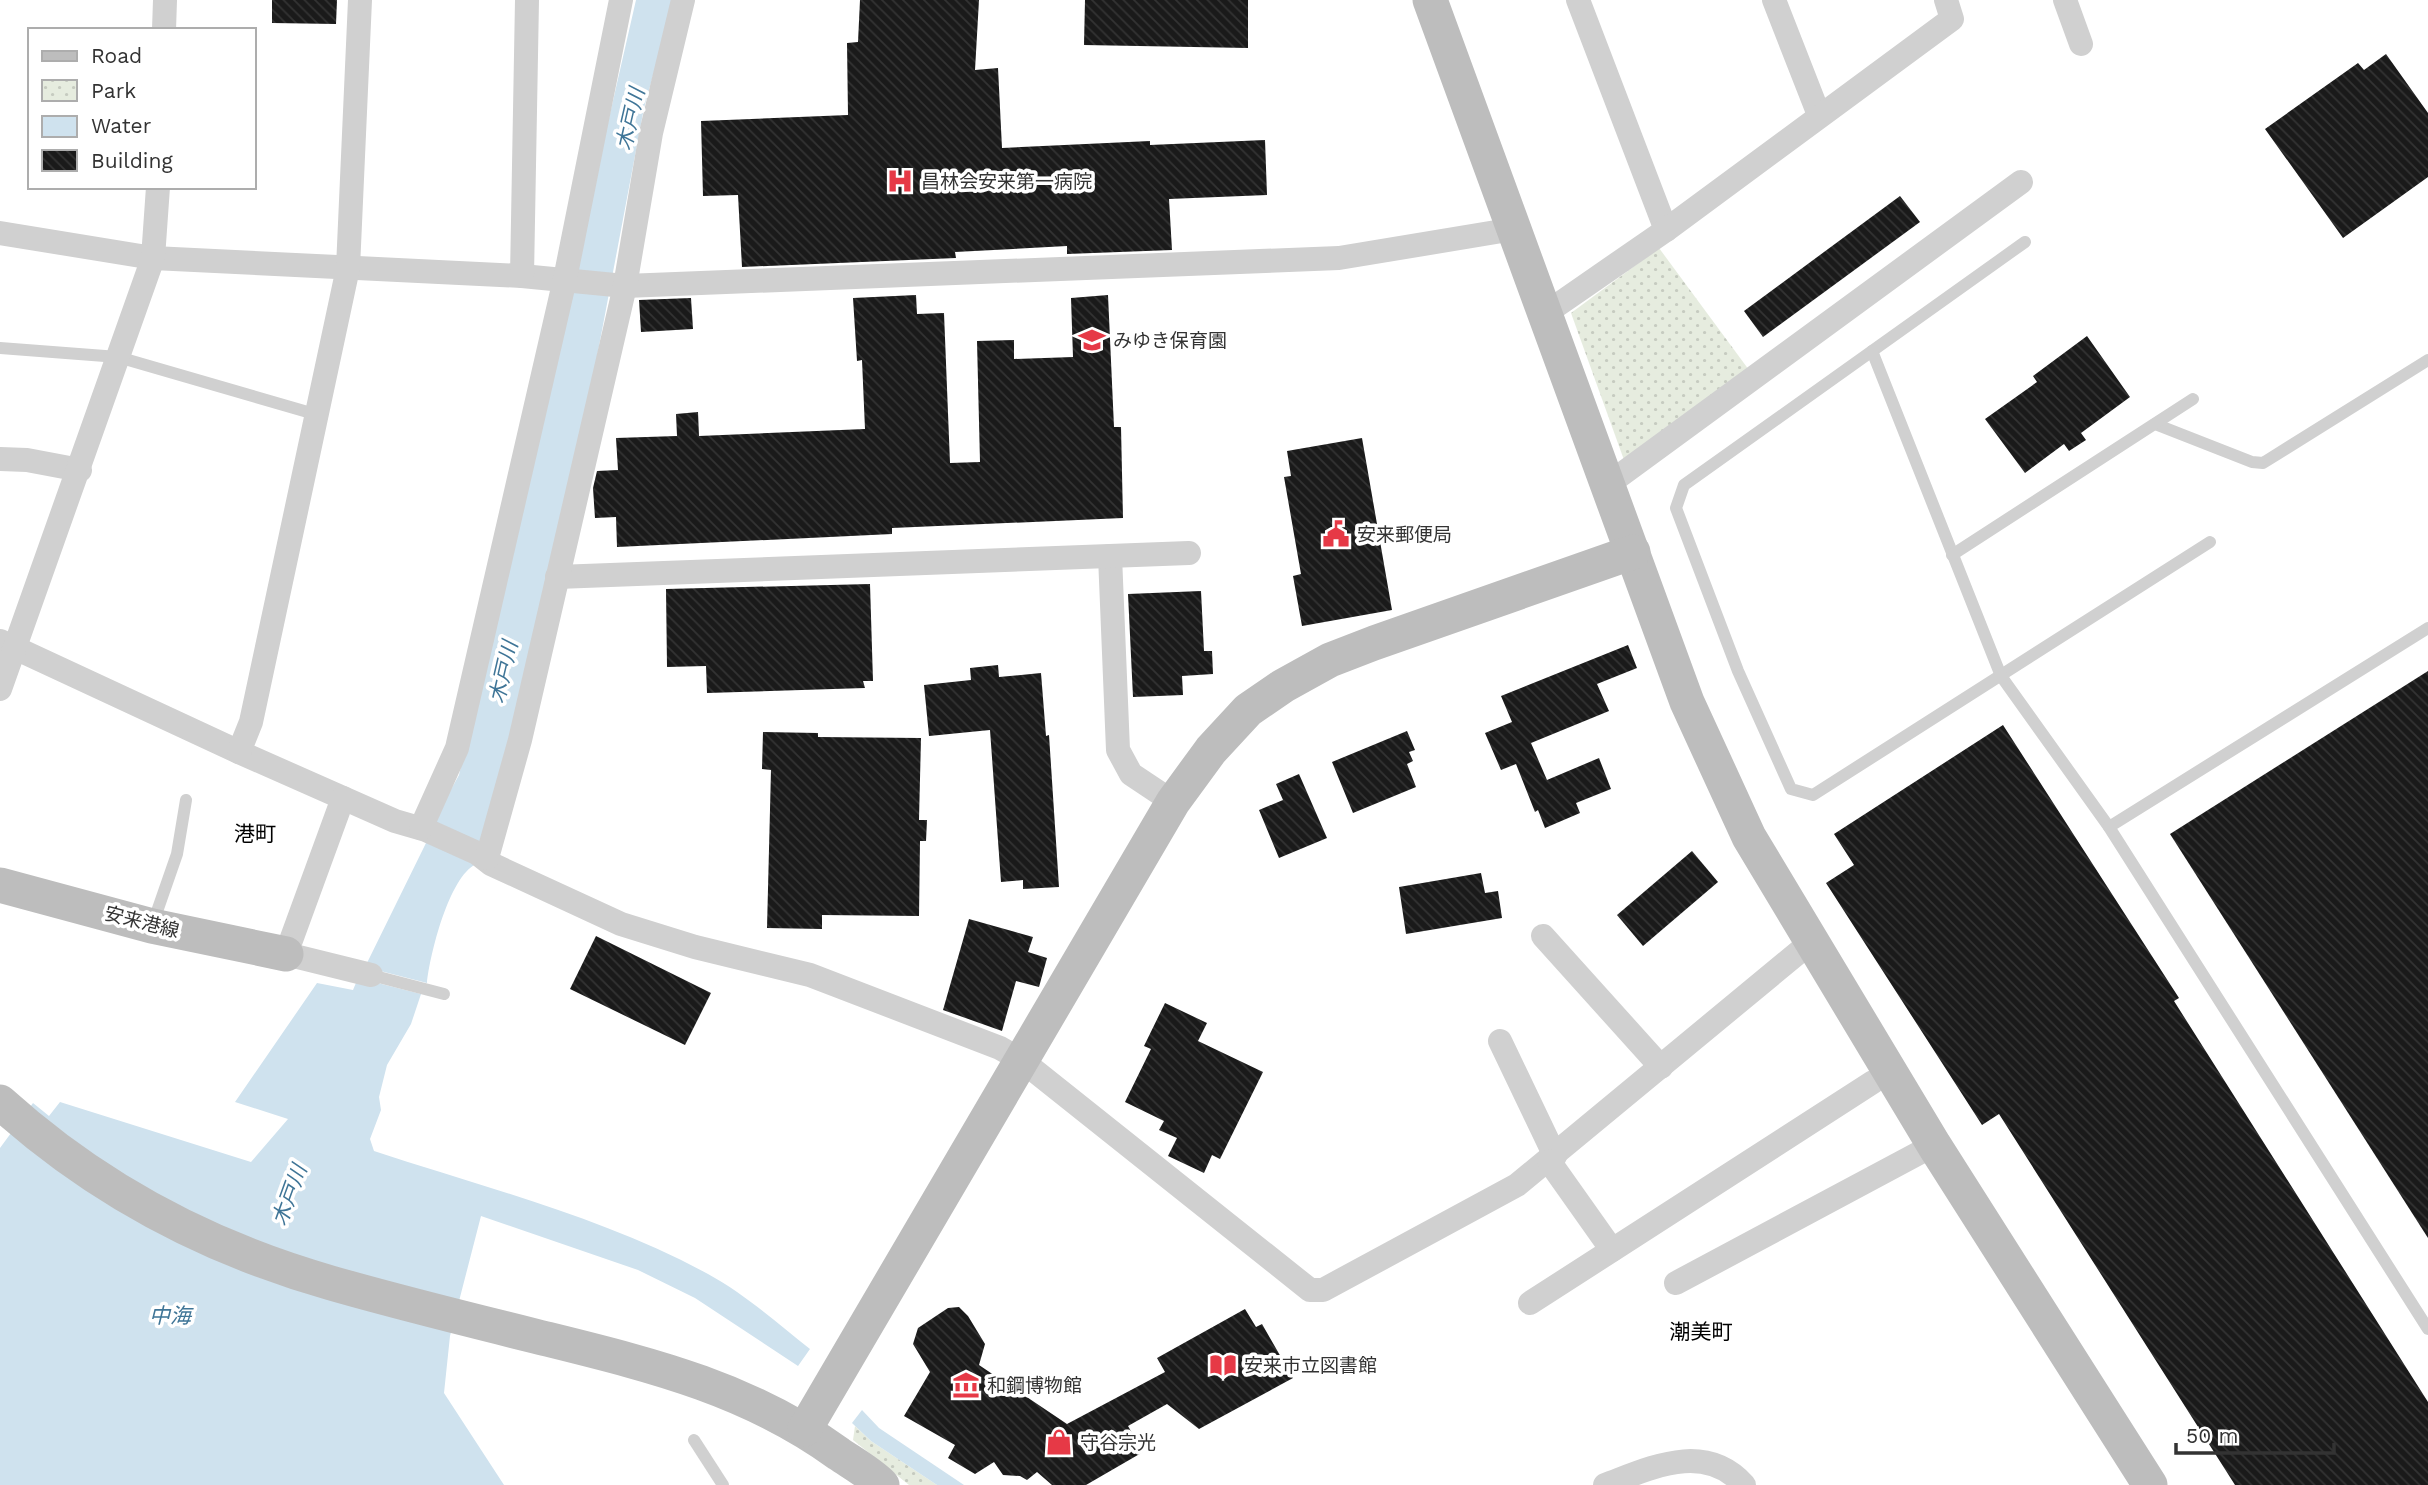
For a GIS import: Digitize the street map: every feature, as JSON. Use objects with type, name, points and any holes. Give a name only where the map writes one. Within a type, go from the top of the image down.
[{"type":"street","points":[[164,28],[165,0]]},
{"type":"street","points":[[239,752],[251,722],[348,268],[360,0]]},
{"type":"street","points":[[522,276],[527,0]]},
{"type":"street","points":[[424,829],[457,748],[567,279],[621,0]]},
{"type":"street","points":[[482,855],[520,740],[621,286],[651,133],[683,0]]},
{"type":"street","points":[[1430,0],[1699,726],[1749,837],[1934,1145],[2150,1485]]},
{"type":"street","points":[[1578,0],[1666,230]]},
{"type":"street","points":[[1774,0],[1819,116]]},
{"type":"street","points":[[1546,313],[1666,230],[1952,19],[1946,0]]},
{"type":"street","points":[[2065,0],[2081,44]]},
{"type":"street","points":[[1608,485],[2021,182]]},
{"type":"street","points":[[0,687],[7,644],[80,470],[153,258],[158,189]]},
{"type":"street","points":[[0,233],[153,258],[522,276],[621,286],[1339,258],[1514,229]]},
{"type":"street","points":[[0,458],[80,470]]},
{"type":"street","points":[[806,1429],[1173,802],[1211,750],[1248,710],[1318,667],[1374,643],[1633,552]]},
{"type":"street","points":[[557,577],[1189,553]]},
{"type":"street","points":[[1110,556],[1118,750],[1130,774],[1173,802]]},
{"type":"street","points":[[7,644],[117,692],[239,752],[395,821],[424,829],[482,855],[491,864],[621,924],[695,947],[810,975],[975,1038],[1021,1060],[1310,1290],[1323,1290],[1493,1198],[1552,1158],[1811,942]]},
{"type":"street","points":[[343,798],[286,954],[371,975]]},
{"type":"street","name":"安来港線","points":[[0,885],[152,926],[286,954]]},
{"type":"street","points":[[1543,936],[1661,1067]]},
{"type":"street","points":[[1500,1041],[1552,1158],[1612,1250]]},
{"type":"street","points":[[1530,1303],[1873,1082]]},
{"type":"street","points":[[0,1101],[54,1147],[122,1194],[238,1252],[331,1283],[720,1387],[806,1429],[882,1485]]},
{"type":"street","points":[[1676,1283],[1934,1145]]},
{"type":"street","points":[[1605,1485],[1684,1460],[1714,1464],[1727,1470],[1744,1485]]},
{"type":"lane","points":[[2025,242],[1684,485],[1676,508],[1738,671],[1791,789],[1813,795],[2210,542]]},
{"type":"lane","points":[[0,348],[118,357],[318,415]]},
{"type":"lane","points":[[1872,351],[2001,676],[2109,827],[2428,1329]]},
{"type":"lane","points":[[2155,424],[2252,462],[2263,463],[2428,360]]},
{"type":"lane","points":[[1952,555],[2193,400]]},
{"type":"lane","points":[[2109,827],[2428,628]]},
{"type":"lane","points":[[152,926],[177,854],[186,800]]},
{"type":"lane","points":[[371,975],[439,993]]},
{"type":"lane","points":[[694,1440],[723,1485]]},
{"type":"green space","points":[[1659,248],[1749,370],[1624,460],[1571,313]]},
{"type":"green space","points":[[855,1426],[871,1441],[937,1485],[909,1485],[853,1440]]},
{"type":"water","name":"木戸川","points":[[636,0],[674,0],[644,108],[586,415],[521,697],[476,864],[457,884],[442,917],[427,983],[365,967],[426,843],[431,826],[459,775]]},
{"type":"water","name":"中海","points":[[358,978],[421,994],[411,1024],[387,1065],[379,1097],[381,1110],[370,1139],[374,1151],[586,1220],[708,1274],[748,1300],[810,1349],[798,1366],[695,1298],[638,1270],[481,1216],[450,1336],[444,1393],[504,1485],[0,1485],[0,1148],[33,1103],[49,1116],[60,1102],[251,1162],[288,1119],[235,1102],[317,983],[353,990]]},
{"type":"water","points":[[862,1410],[879,1428],[964,1485],[937,1485],[871,1441],[852,1423]]},
{"type":"building","points":[[272,0],[337,0],[336,24],[272,23]]},
{"type":"building","points":[[860,0],[979,0],[975,70],[998,68],[1002,148],[1150,141],[1150,145],[1265,140],[1267,195],[1169,199],[1172,250],[1067,254],[1067,246],[955,252],[956,258],[742,267],[738,195],[703,196],[701,121],[848,115],[847,43],[858,42]]},
{"type":"building","points":[[1085,0],[1248,0],[1248,48],[1084,45]]},
{"type":"building","points":[[2386,54],[2428,113],[2428,177],[2343,238],[2265,129],[2358,63],[2364,70]]},
{"type":"building","points":[[1900,196],[1920,222],[1763,337],[1744,311]]},
{"type":"building","points":[[916,295],[917,314],[944,313],[950,463],[980,462],[977,341],[1014,340],[1014,359],[1073,357],[1071,298],[1108,295],[1114,427],[1121,427],[1123,518],[892,528],[892,534],[617,547],[616,517],[595,518],[593,488],[597,471],[618,470],[616,438],[677,436],[676,414],[698,412],[699,436],[865,429],[862,360],[857,361],[853,298]]},
{"type":"building","points":[[691,298],[693,329],[641,332],[639,300]]},
{"type":"building","points":[[2087,336],[2130,397],[2081,433],[2086,440],[2069,451],[2064,444],[2025,473],[1985,419],[2037,382],[2033,376]]},
{"type":"building","points":[[1362,438],[1392,610],[1302,626],[1293,576],[1301,574],[1284,477],[1291,476],[1287,451]]},
{"type":"building","points":[[870,584],[873,681],[863,681],[865,688],[707,693],[706,666],[667,667],[666,589]]},
{"type":"building","points":[[1201,591],[1204,651],[1212,651],[1213,674],[1182,676],[1183,695],[1133,697],[1128,594]]},
{"type":"building","points":[[1628,645],[1637,668],[1597,684],[1609,711],[1531,743],[1547,780],[1599,758],[1611,789],[1576,803],[1580,813],[1545,828],[1538,810],[1535,812],[1516,764],[1501,770],[1485,733],[1512,722],[1501,696]]},
{"type":"building","points":[[998,665],[999,677],[1041,673],[1046,736],[1049,735],[1059,887],[1023,889],[1023,880],[1001,882],[990,730],[929,736],[924,685],[971,680],[970,668]]},
{"type":"building","points":[[2428,671],[2428,1238],[2170,834]]},
{"type":"building","points":[[2003,725],[2179,998],[2174,1001],[2428,1402],[2428,1485],[2235,1485],[1999,1114],[1982,1125],[1826,883],[1854,865],[1834,834]]},
{"type":"building","points":[[1407,731],[1415,750],[1409,752],[1413,761],[1407,764],[1416,787],[1353,813],[1332,762]]},
{"type":"building","points":[[763,732],[818,733],[818,737],[921,738],[919,820],[927,820],[926,841],[920,841],[919,916],[822,915],[822,929],[767,928],[771,770],[762,769]]},
{"type":"building","points":[[1299,774],[1327,838],[1279,858],[1259,810],[1283,800],[1276,784]]},
{"type":"building","points":[[1692,851],[1718,882],[1643,946],[1617,915]]},
{"type":"building","points":[[1481,873],[1485,893],[1498,891],[1502,918],[1406,934],[1399,887]]},
{"type":"building","points":[[969,919],[1033,937],[1028,952],[1047,958],[1039,987],[1016,981],[1002,1031],[943,1010]]},
{"type":"building","points":[[596,936],[711,993],[685,1045],[570,989]]},
{"type":"building","points":[[1165,1003],[1207,1023],[1198,1041],[1263,1072],[1220,1159],[1212,1155],[1204,1173],[1168,1156],[1177,1138],[1159,1130],[1164,1121],[1125,1102],[1151,1049],[1144,1046]]},
{"type":"building","name":"和鋼博物館","points":[[959,1307],[968,1316],[985,1344],[979,1365],[1067,1424],[1165,1372],[1157,1358],[1245,1309],[1256,1327],[1262,1324],[1293,1378],[1199,1429],[1167,1404],[1128,1426],[1143,1452],[1086,1485],[1052,1485],[1037,1472],[1027,1480],[1020,1476],[1003,1475],[994,1462],[975,1474],[948,1458],[955,1445],[904,1416],[930,1372],[913,1344],[918,1328],[948,1308]]},
{"type":"place","name":"昌林会安来第一病院","points":[[900,181]]},
{"type":"place","name":"みゆき保育園","points":[[1092,340]]},
{"type":"place","name":"安来郵便局","points":[[1336,534]]},
{"type":"place","name":"安来市立図書館","points":[[1223,1365]]},
{"type":"place","name":"和鋼博物館","points":[[966,1385]]},
{"type":"place","name":"守谷宗光","points":[[1059,1442]]},
{"type":"district","name":"港町","points":[[255,833]]},
{"type":"district","name":"潮美町","points":[[1701,1331]]}]
